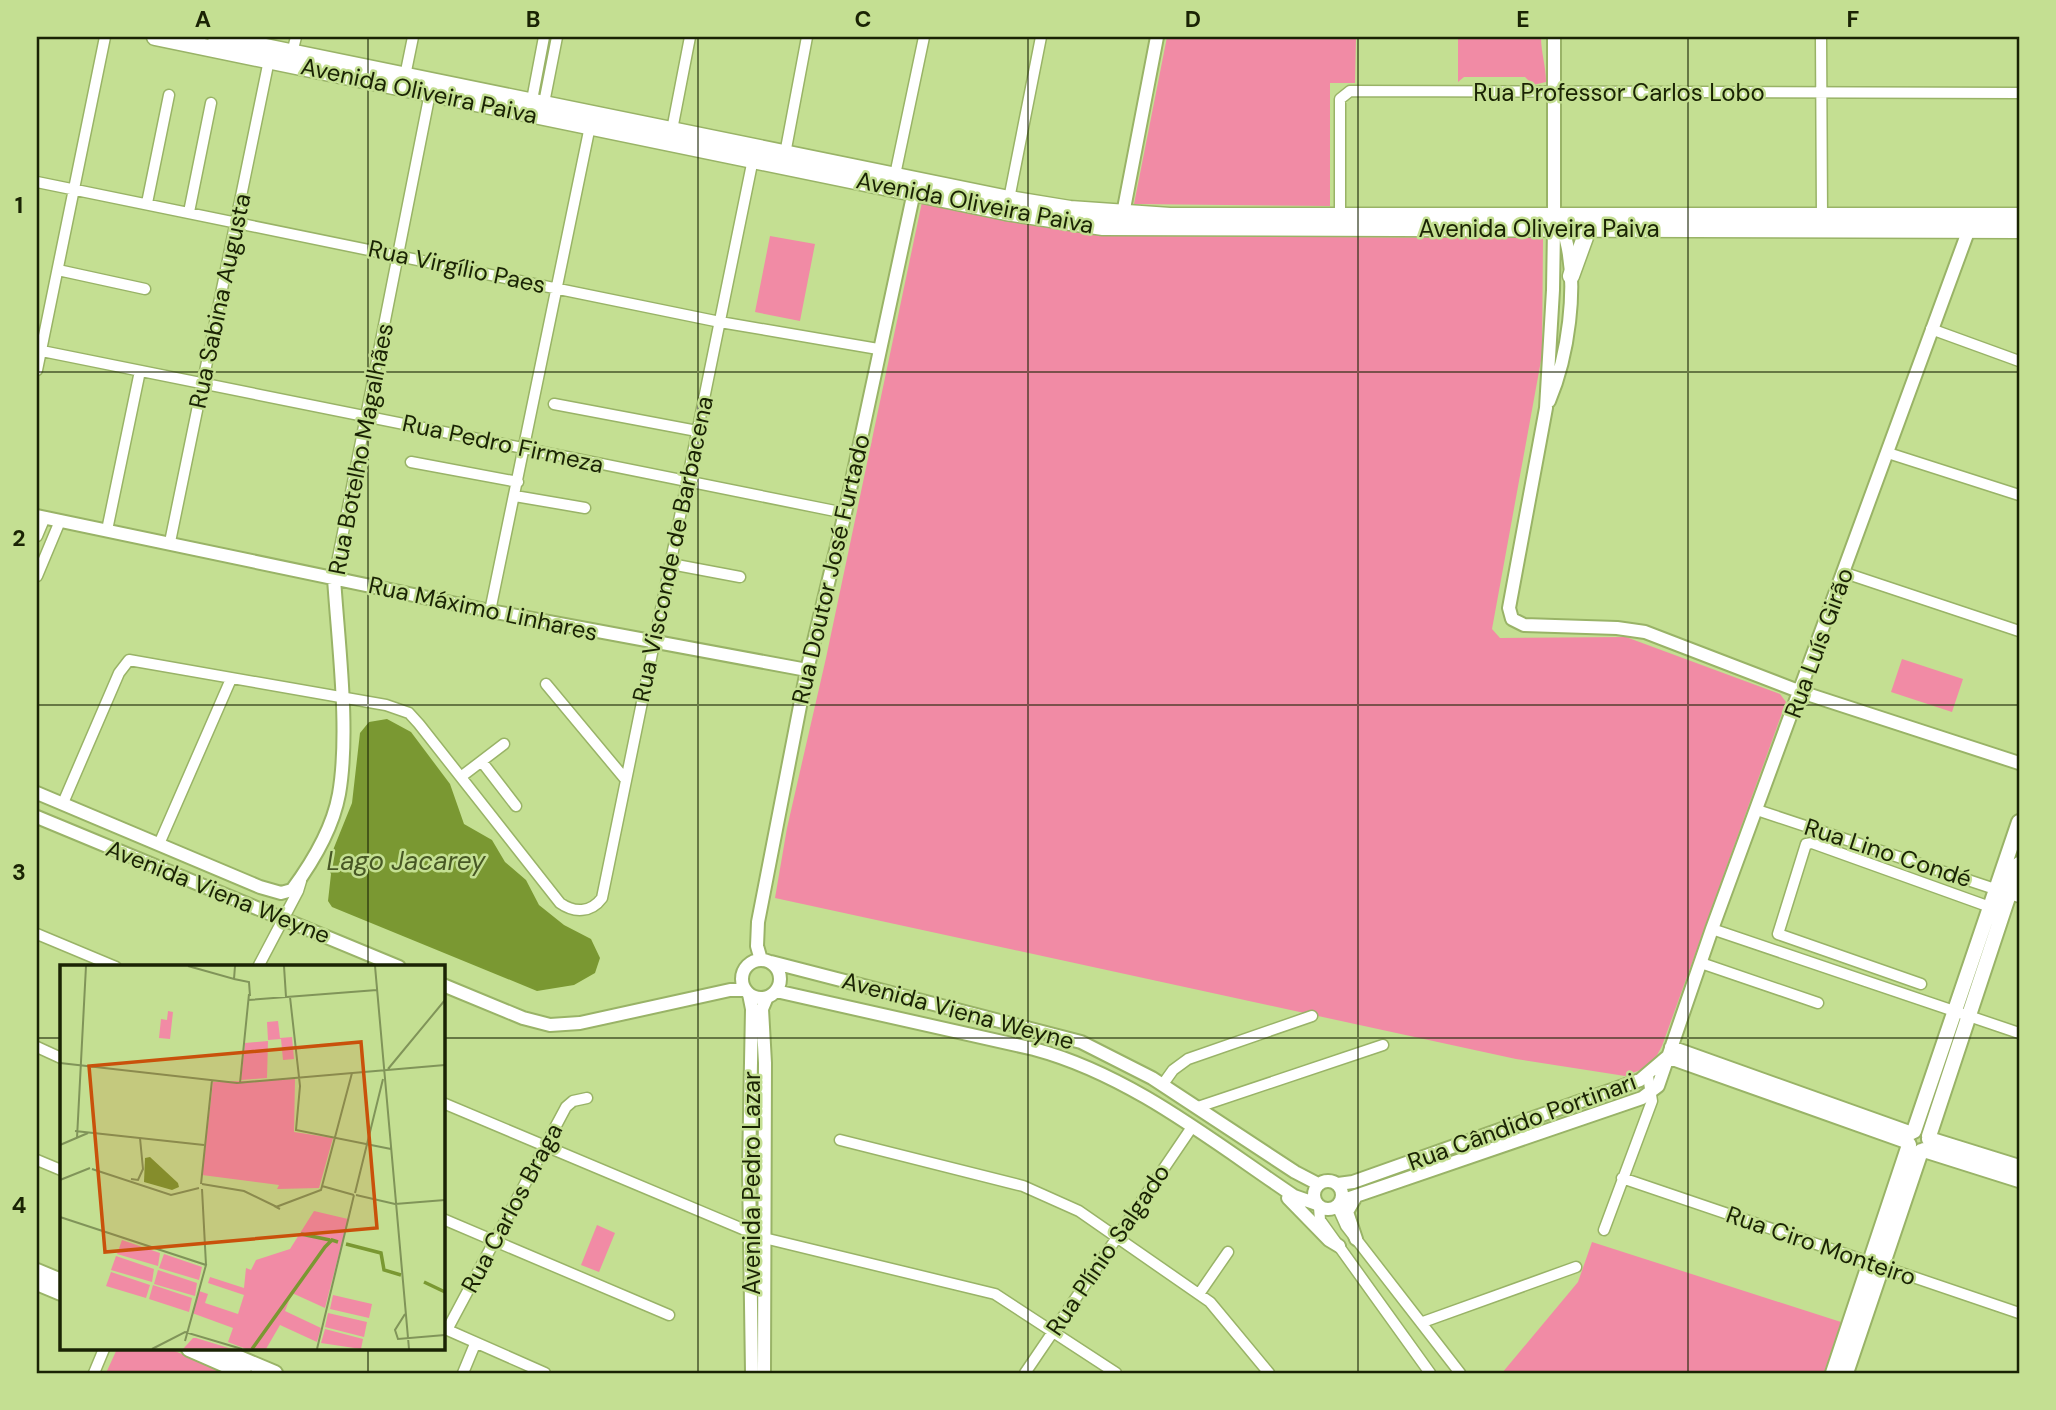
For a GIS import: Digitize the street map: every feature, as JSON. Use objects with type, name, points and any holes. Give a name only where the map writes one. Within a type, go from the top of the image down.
[{"type":"main road","name":"Avenida Oliveira Paiva","points":[[155,37],[590,126],[671,135],[895,175],[915,186],[1055,221],[1556,224],[1822,217],[2019,216]]},
{"type":"main road","name":"Avenida Oliveira Paiva","points":[[216,37],[294,45],[405,76],[538,102],[671,135],[753,159],[1009,199],[1122,221],[1340,216],[1556,224],[1588,229],[2019,230]]},
{"type":"main road","points":[[1571,276],[1588,229]]},
{"type":"main road","points":[[1833,1373],[1876,1265],[1918,1141],[1956,1009],[1990,907],[2008,893],[2019,822]]},
{"type":"main road","points":[[1918,1141],[1971,1015],[2019,864]]},
{"type":"main road","points":[[1918,1141],[2019,1167]]},
{"type":"main road","points":[[1918,1141],[2019,1180]]},
{"type":"main road","points":[[1846,1373],[1876,1265]]},
{"type":"main road","points":[[37,1271],[60,1281]]},
{"type":"main road","points":[[37,1283],[60,1293]]},
{"type":"main road","points":[[191,1350],[244,1373]]},
{"type":"main road","points":[[220,1350],[275,1373]]},
{"type":"street","points":[[37,370],[105,37]]},
{"type":"street","points":[[405,76],[413,37]]},
{"type":"street","points":[[538,102],[544,37]]},
{"type":"street","points":[[538,102],[557,37]]},
{"type":"street","points":[[671,135],[690,37]]},
{"type":"street","points":[[785,154],[807,37]]},
{"type":"street","points":[[895,175],[923,37]]},
{"type":"street","points":[[1009,199],[1041,37]]},
{"type":"street","points":[[1122,221],[1157,37]]},
{"type":"street","points":[[1554,37],[1556,224],[1546,408],[1509,608],[1512,619],[1524,625],[1617,628],[1645,632],[1801,692],[2019,763]]},
{"type":"street","points":[[1822,37],[1822,217]]},
{"type":"street","name":"Rua Sabina Augusta","points":[[170,542],[269,60]]},
{"type":"street","name":"Rua Professor Carlos Lobo","points":[[1340,216],[1340,99],[1346,92],[2019,93]]},
{"type":"street","name":"Rua Botelho Magalhães","points":[[259,965],[298,891],[302,877],[330,822],[339,794],[342,699],[334,578],[430,93]]},
{"type":"street","points":[[147,203],[169,95]]},
{"type":"street","points":[[189,212],[212,103]]},
{"type":"street","points":[[490,611],[590,126]]},
{"type":"street","name":"Rua Visconde de Barbacena","points":[[462,776],[565,907],[588,909],[602,898],[753,159]]},
{"type":"street","name":"Rua Virgílio Paes","points":[[37,182],[720,322],[878,349]]},
{"type":"street","name":"Rua Doutor José Furtado","points":[[766,961],[757,946],[758,922],[807,670],[845,513],[915,186]]},
{"type":"street","points":[[1546,408],[1557,382],[1572,294],[1566,237],[1556,224]]},
{"type":"street","name":"Rua Luís Girão","points":[[1669,1052],[1969,229]]},
{"type":"street","points":[[58,270],[145,289]]},
{"type":"street","points":[[1553,290],[1561,299],[1572,294]]},
{"type":"street","points":[[1931,329],[2019,361]]},
{"type":"street","name":"Rua Pedro Firmeza","points":[[39,350],[845,513]]},
{"type":"street","points":[[107,530],[140,371]]},
{"type":"street","points":[[554,404],[697,431]]},
{"type":"street","points":[[1888,453],[2019,495]]},
{"type":"street","points":[[411,462],[518,482]]},
{"type":"street","points":[[515,496],[585,508]]},
{"type":"street","points":[[37,536],[41,517]]},
{"type":"street","name":"Rua Máximo Linhares","points":[[41,517],[490,611],[807,670]]},
{"type":"street","points":[[37,576],[61,521]]},
{"type":"street","points":[[671,564],[740,577]]},
{"type":"street","points":[[1845,573],[2019,631]]},
{"type":"street","points":[[63,803],[119,673],[129,660],[386,705],[409,713],[462,776],[504,744]]},
{"type":"street","points":[[159,844],[231,679]]},
{"type":"street","points":[[547,684],[626,780]]},
{"type":"street","points":[[482,762],[516,806]]},
{"type":"street","name":"Avenida Viena Weyne","points":[[37,793],[281,893],[292,890],[302,877]]},
{"type":"street","name":"Rua Lino Condé","points":[[1757,810],[2008,893]]},
{"type":"street","name":"Avenida Viena Weyne","points":[[37,817],[394,965]]},
{"type":"street","points":[[1921,984],[1779,935],[1777,930],[1807,844],[1812,843],[1990,907]]},
{"type":"street","points":[[1713,929],[1956,1009],[2019,1033]]},
{"type":"street","points":[[37,934],[111,965]]},
{"type":"street","points":[[444,985],[523,1018],[550,1025],[580,1023],[739,989],[747,992],[771,994],[780,975],[766,961],[751,962],[744,970],[741,980],[747,992]]},
{"type":"street","name":"Avenida Viena Weyne","points":[[766,961],[1048,1031],[1081,1042],[1158,1081],[1295,1172],[1318,1184]]},
{"type":"street","points":[[1701,963],[1818,1003]]},
{"type":"street","name":"Avenida Pedro Lazar","points":[[747,992],[752,1009],[750,1233],[764,1373]]},
{"type":"street","name":"Avenida Viena Weyne","points":[[771,994],[1034,1049],[1074,1061],[1140,1095],[1301,1200],[1318,1205]]},
{"type":"street","name":"Avenida Pedro Lazar","points":[[752,1373],[764,1238],[762,1009],[771,994]]},
{"type":"street","points":[[1140,1095],[1143,1084],[1158,1081],[1188,1059],[1312,1016]]},
{"type":"street","points":[[1198,1107],[1383,1045]]},
{"type":"street","points":[[37,1047],[60,1058]]},
{"type":"street","points":[[1669,1052],[1918,1141]]},
{"type":"street","name":"Rua Cândido Portinari","points":[[1339,1184],[1353,1182],[1465,1143],[1648,1076],[1669,1052]]},
{"type":"street","name":"Rua Cândido Portinari","points":[[1339,1203],[1653,1092],[1663,1079],[1669,1052]]},
{"type":"street","points":[[1115,1081],[1122,1075],[1122,1061]]},
{"type":"street","points":[[1604,1230],[1652,1101],[1653,1092],[1648,1076]]},
{"type":"street","name":"Rua Carlos Braga","points":[[445,1329],[566,1107],[573,1101],[587,1098]]},
{"type":"street","points":[[444,1103],[764,1238],[995,1294],[1116,1373]]},
{"type":"street","name":"Rua Plínio Salgado","points":[[1025,1373],[1192,1127]]},
{"type":"street","points":[[750,1132],[764,1132]]},
{"type":"street","points":[[840,1140],[1023,1186],[1079,1211],[1199,1294],[1226,1318],[1269,1373]]},
{"type":"street","points":[[1465,1143],[1470,1156]]},
{"type":"street","points":[[37,1160],[60,1170]]},
{"type":"street","name":"Rua Ciro Monteiro","points":[[1622,1178],[2019,1313]]},
{"type":"street","points":[[1430,1373],[1320,1220],[1313,1193],[1318,1184],[1329,1180],[1339,1184],[1339,1203],[1346,1226],[1460,1373]]},
{"type":"street","points":[[1282,1188],[1329,1240],[1339,1246]]},
{"type":"street","points":[[1355,1198],[1347,1212],[1356,1239]]},
{"type":"street","points":[[1318,1205],[1326,1209],[1339,1203]]},
{"type":"street","points":[[444,1219],[669,1315]]},
{"type":"street","points":[[1199,1294],[1228,1252]]},
{"type":"street","points":[[1423,1322],[1576,1267]]},
{"type":"street","points":[[445,1329],[545,1373]]},
{"type":"street","points":[[463,1373],[475,1343]]},
{"type":"street","points":[[94,1373],[104,1350]]},
{"type":"shaded area","points":[[1167,37],[1356,37],[1355,83],[1330,83],[1330,206],[1134,204]]},
{"type":"shaded area","points":[[1458,37],[1541,37],[1546,82],[1533,85],[1525,77],[1464,77],[1458,82]]},
{"type":"shaded area","points":[[922,202],[1052,227],[1142,236],[1543,238],[1542,355],[1492,629],[1500,638],[1626,637],[1780,694],[1786,702],[1662,1046],[1655,1059],[1645,1068],[1625,1076],[1516,1059],[775,898],[787,828],[826,658]]},
{"type":"shaded area","points":[[770,236],[815,244],[800,321],[755,312]]},
{"type":"shaded area","points":[[1902,659],[1963,679],[1952,712],[1891,692]]},
{"type":"shaded area","points":[[597,1225],[615,1233],[599,1272],[581,1265]]},
{"type":"shaded area","points":[[1592,1242],[1841,1322],[1824,1373],[1502,1373],[1578,1282]]},
{"type":"shaded area","points":[[117,1350],[172,1350],[227,1373],[106,1373]]},
{"type":"water","name":"Lago Jacarey","points":[[387,719],[411,732],[450,784],[464,824],[492,840],[505,862],[526,880],[539,905],[564,925],[591,939],[600,958],[595,973],[574,985],[537,991],[332,907],[328,901],[331,874],[327,865],[352,803],[360,733],[369,722]]}]
